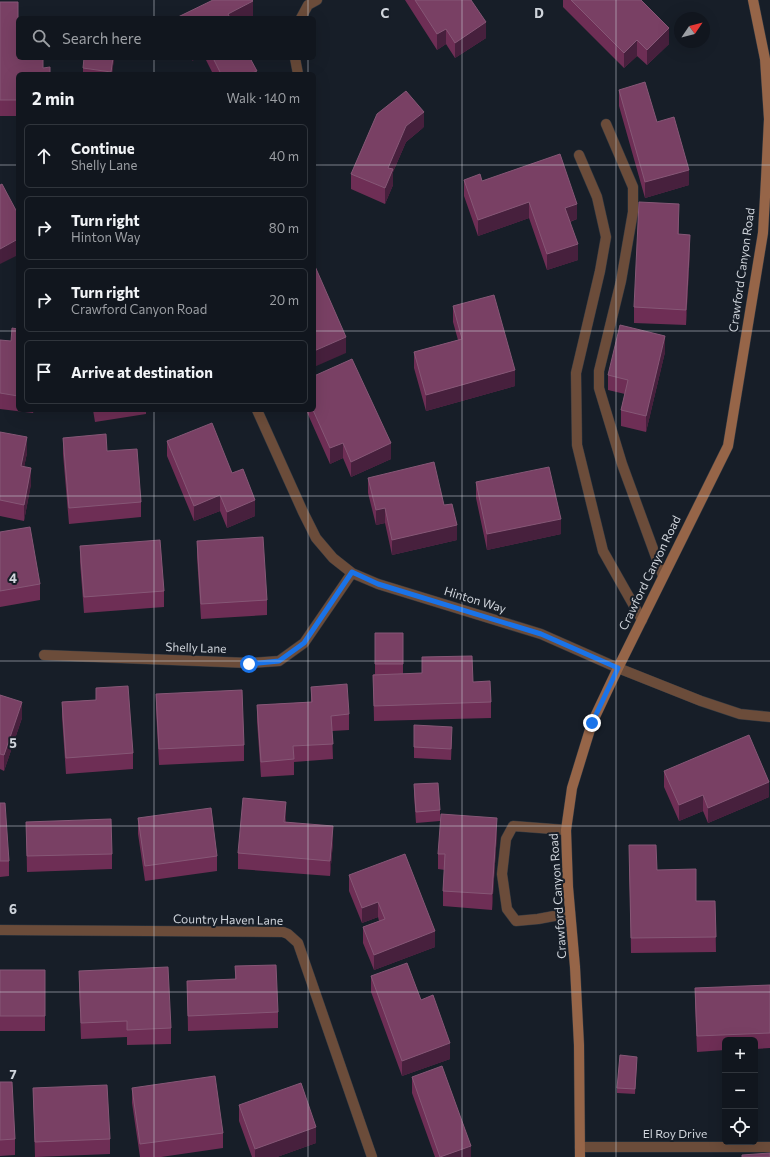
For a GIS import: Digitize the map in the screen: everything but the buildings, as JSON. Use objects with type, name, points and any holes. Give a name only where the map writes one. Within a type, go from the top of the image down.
[{"type":"main road","name":"Crawford Canyon Road","points":[[580,1152],[579,1045],[566,830],[572,788],[592,723],[728,446],[766,233],[769,94],[765,59],[753,0]]},
{"type":"street","points":[[302,16],[308,5],[317,0]]},
{"type":"street","points":[[295,60],[298,72]]},
{"type":"street","points":[[606,124],[633,187],[633,212],[621,281],[599,371],[598,388],[622,464],[663,576]]},
{"type":"street","points":[[579,155],[597,197],[606,237],[600,271],[576,373],[577,445],[603,551],[642,620]]},
{"type":"street","name":"Hinton Way","points":[[258,412],[316,538],[333,558],[352,572],[378,584],[541,634],[618,668],[701,701],[740,714],[770,717]]},
{"type":"street","name":"Shelly Lane","points":[[44,655],[249,664],[279,661],[304,643],[352,572]]},
{"type":"street","points":[[566,830],[513,826],[506,839],[502,874],[507,909],[516,921],[538,919],[570,912]]},
{"type":"street","name":"Country Haven Lane","points":[[0,930],[283,932],[288,934],[298,943],[372,1157]]},
{"type":"street","name":"El Roy Drive","points":[[580,1152],[770,1147]]},
{"type":"route","points":[[249,664],[279,661],[304,643],[352,572],[378,584],[541,634],[618,668],[592,723]]}]
